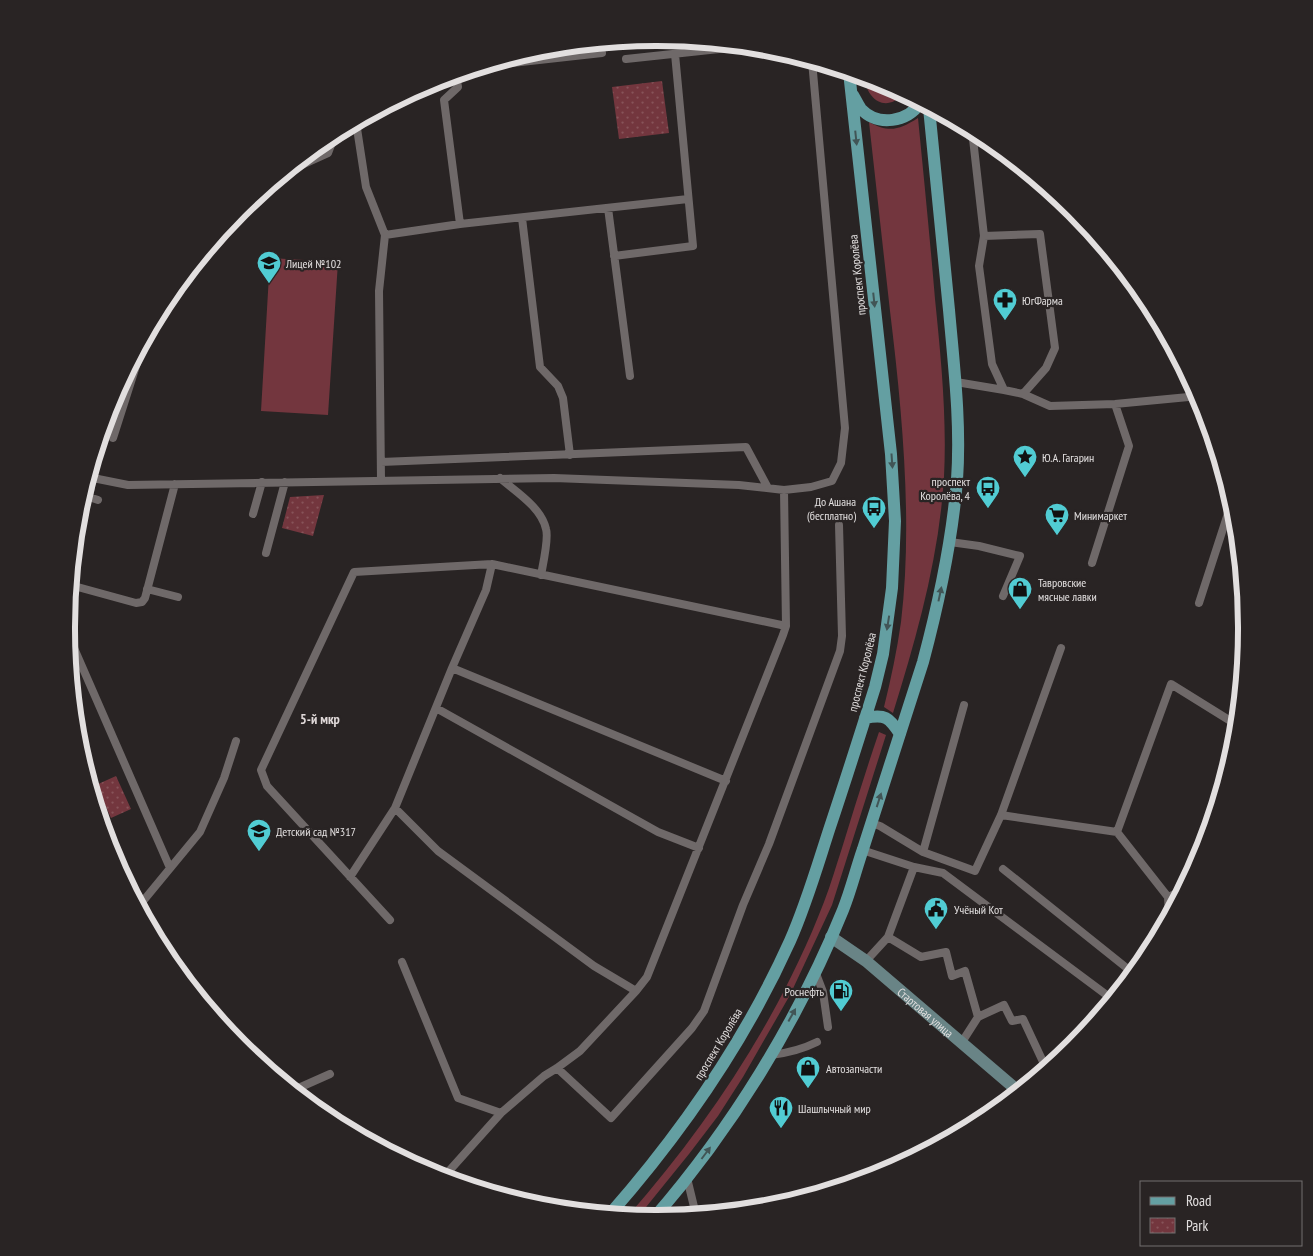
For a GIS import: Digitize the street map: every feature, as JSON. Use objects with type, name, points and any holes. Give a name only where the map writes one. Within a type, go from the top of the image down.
[{"type":"main road","name":"проспект Королёва","points":[[615,1209],[656,1160],[696,1106],[736,1044],[769,985],[809,894],[875,687],[888,621],[895,554],[895,521],[891,454],[850,80]]},
{"type":"main road","points":[[852,93],[862,109],[874,118],[891,120],[907,115],[916,107]]},
{"type":"main road","points":[[661,1210],[725,1126],[771,1054],[815,972],[843,909],[872,823],[933,626],[950,542],[957,479],[958,429],[956,382],[930,115]]},
{"type":"main road","points":[[865,718],[884,716],[893,723],[900,734]]},
{"type":"street","name":"Стартовая улица","points":[[831,937],[866,961],[1013,1088]]},
{"type":"lane","points":[[626,59],[717,49]]},
{"type":"lane","points":[[524,62],[602,53]]},
{"type":"lane","points":[[614,256],[693,246],[675,54]]},
{"type":"lane","points":[[95,478],[128,485],[563,478],[739,485],[784,490],[811,487],[832,481],[841,463],[845,428],[813,68]]},
{"type":"lane","points":[[457,82],[458,87],[444,100],[460,224]]},
{"type":"lane","points":[[357,129],[366,186],[385,235],[379,291],[381,480]]},
{"type":"lane","points":[[973,140],[984,236],[979,266],[992,364],[1004,390]]},
{"type":"lane","points":[[307,163],[328,153],[331,146]]},
{"type":"lane","points":[[385,235],[460,224],[688,199]]},
{"type":"lane","points":[[608,208],[630,376]]},
{"type":"lane","points":[[522,218],[540,367],[558,386],[563,398],[570,455]]},
{"type":"lane","points":[[984,236],[1040,234],[1055,348],[1046,368],[1023,394]]},
{"type":"lane","points":[[114,438],[134,373]]},
{"type":"lane","points":[[956,382],[1023,394],[1050,406],[1115,404],[1190,397]]},
{"type":"lane","points":[[1092,563],[1129,446],[1115,404]]},
{"type":"lane","points":[[381,462],[746,447],[768,488]]},
{"type":"lane","points":[[500,478],[542,517],[547,530],[541,575]]},
{"type":"lane","points":[[253,514],[262,482]]},
{"type":"lane","points":[[266,553],[285,482]]},
{"type":"lane","points":[[76,587],[142,602],[175,484]]},
{"type":"lane","points":[[449,1171],[502,1113],[544,1076],[580,1051],[647,977],[786,626],[784,490]]},
{"type":"lane","points":[[90,497],[98,500]]},
{"type":"lane","points":[[1199,603],[1227,516]]},
{"type":"lane","points":[[558,1068],[611,1118],[692,1028],[704,1011],[740,914],[769,844],[840,651],[842,636],[839,525]]},
{"type":"lane","points":[[950,542],[979,546],[1020,556],[1003,596]]},
{"type":"lane","points":[[390,920],[267,786],[261,770],[354,572],[492,564],[786,626]]},
{"type":"lane","points":[[350,876],[395,808],[486,590],[492,564]]},
{"type":"lane","points":[[147,589],[178,597]]},
{"type":"lane","points":[[872,823],[923,852],[975,871],[1001,815],[1061,648]]},
{"type":"lane","points":[[76,652],[170,868]]},
{"type":"lane","points":[[452,668],[726,781]]},
{"type":"lane","points":[[1117,832],[1171,684],[1230,722]]},
{"type":"lane","points":[[923,852],[964,705]]},
{"type":"lane","points":[[436,708],[658,832],[699,848]]},
{"type":"lane","points":[[143,901],[200,832],[224,778],[236,741]]},
{"type":"lane","points":[[395,808],[438,850],[594,966],[636,991]]},
{"type":"lane","points":[[1001,815],[1117,832],[1168,897],[1168,903]]},
{"type":"lane","points":[[862,850],[943,873],[1107,995]]},
{"type":"lane","points":[[866,961],[888,937],[914,866]]},
{"type":"lane","points":[[1002,869],[1128,968]]},
{"type":"lane","points":[[1168,897],[1173,895]]},
{"type":"lane","points":[[888,937],[921,957],[946,952],[952,976],[965,971],[978,1017]]},
{"type":"lane","points":[[402,962],[458,1098],[502,1113]]},
{"type":"lane","points":[[815,972],[823,992],[828,1027]]},
{"type":"lane","points":[[962,1042],[978,1017],[1004,1004],[1012,1022],[1023,1019],[1043,1062]]},
{"type":"lane","points":[[771,1054],[801,1050],[817,1042]]},
{"type":"lane","points":[[299,1088],[330,1074]]},
{"type":"lane","points":[[687,1177],[695,1209]]},
{"type":"green space","points":[[662,81],[669,133],[619,139],[612,87]]},
{"type":"green space","points":[[866,86],[898,99],[890,103],[884,103],[878,101],[869,92]]},
{"type":"green space","points":[[918,118],[941,365],[945,432],[944,477],[937,537],[926,596],[893,713],[884,707],[901,622],[906,545],[906,506],[902,427],[869,122],[882,128],[894,129]]},
{"type":"green space","points":[[270,258],[338,262],[328,415],[261,411]]},
{"type":"green space","points":[[324,495],[313,536],[282,528],[290,497]]},
{"type":"green space","points":[[879,732],[886,735],[832,905],[790,995],[743,1077],[718,1116],[644,1210],[634,1209],[687,1144],[714,1106],[764,1027],[786,986],[827,895]]},
{"type":"green space","points":[[116,776],[131,809],[111,818],[97,785]]},
{"type":"place","name":"Лицей №102","points":[[269,284]]},
{"type":"place","name":"ЮгФарма","points":[[1005,321]]},
{"type":"place","name":"Ю.А. Гагарин","points":[[1025,478]]},
{"type":"place","name":"проспект Королёва, 4","points":[[988,509]]},
{"type":"place","name":"До Ашана (бесплатно)","points":[[874,529]]},
{"type":"place","name":"Минимаркет","points":[[1057,536]]},
{"type":"place","name":"Тавровские мясные лавки","points":[[1020,610]]},
{"type":"place","name":"Детский сад №317","points":[[259,852]]},
{"type":"place","name":"Учёный Кот","points":[[936,930]]},
{"type":"place","name":"Роснефть","points":[[841,1012]]},
{"type":"place","name":"Автозапчасти","points":[[808,1089]]},
{"type":"place","name":"Шашлычный мир","points":[[781,1129]]},
{"type":"district","name":"5-й мкр","points":[[320,719]]}]
